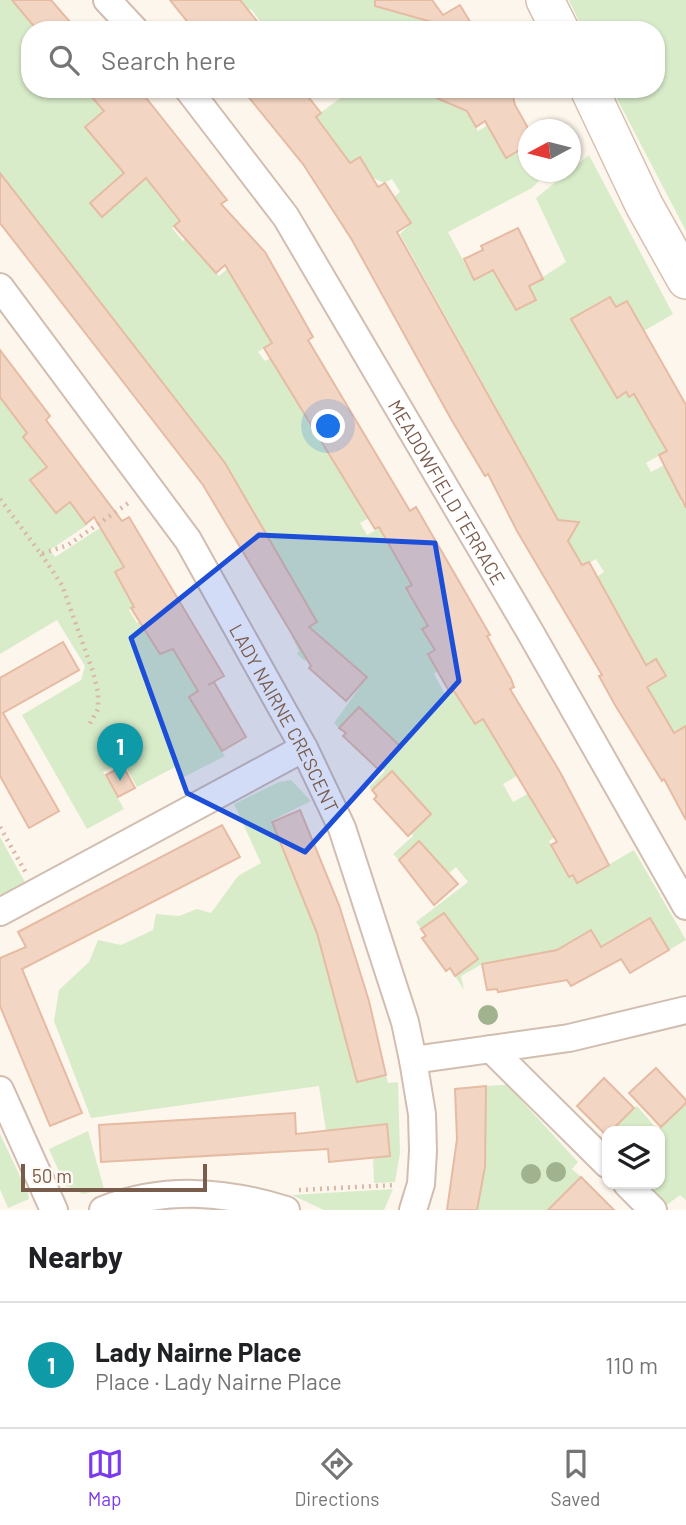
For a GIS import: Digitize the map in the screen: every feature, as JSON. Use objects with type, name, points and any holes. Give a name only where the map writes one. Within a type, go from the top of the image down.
[{"type":"street","points":[[107,0],[127,21]]},
{"type":"street","points":[[545,0],[556,21]]},
{"type":"street","name":"MEADOWFIELD TERRACE","points":[[195,98],[286,217],[502,582],[686,906]]},
{"type":"street","points":[[593,98],[644,205],[686,280]]},
{"type":"street","name":"LADY NAIRNE CRESCENT","points":[[0,287],[183,532],[304,748],[342,828],[405,1023],[413,1060],[422,1114],[421,1184],[413,1210]]},
{"type":"street","points":[[0,912],[304,748]]},
{"type":"street","points":[[413,1060],[612,1030],[686,1010]]},
{"type":"street","points":[[491,1049],[602,1159]]},
{"type":"street","points":[[0,1090],[54,1210]]},
{"type":"street","points":[[632,1189],[653,1210]]},
{"type":"street","points":[[103,1210],[172,1194],[229,1195],[277,1207]]},
{"type":"path","points":[[0,499],[62,585],[98,692],[97,709],[88,726]]},
{"type":"path","points":[[41,554],[68,545],[124,506]]},
{"type":"path","points":[[0,827],[36,892]]},
{"type":"path","points":[[277,1207],[283,1191],[421,1184]]},
{"type":"highlighted area","points":[[259,535],[435,543],[459,681],[305,852],[187,793],[131,638]]},
{"type":"green space","points":[[0,0],[43,0],[25,16],[29,21],[21,21],[21,98],[93,98],[104,111],[85,127],[157,144],[111,185],[123,199],[154,172],[188,214],[172,228],[183,241],[208,220],[193,247],[219,276],[239,259],[233,278],[254,314],[271,305],[272,343],[258,352],[265,361],[278,354],[369,518],[360,523],[367,535],[380,528],[414,584],[406,588],[451,612],[423,629],[449,641],[428,654],[438,671],[434,674],[446,696],[468,683],[468,714],[475,724],[483,719],[501,749],[517,740],[510,763],[517,776],[503,784],[513,802],[545,784],[533,801],[555,837],[549,841],[569,877],[573,875],[577,883],[634,850],[686,940],[669,950],[650,919],[611,941],[621,959],[611,965],[591,931],[564,946],[572,961],[543,952],[482,964],[461,976],[464,990],[455,976],[477,959],[444,913],[421,929],[416,922],[468,882],[456,867],[449,873],[419,841],[399,860],[393,854],[413,836],[392,772],[372,790],[369,787],[385,771],[381,767],[400,746],[339,728],[334,723],[367,677],[323,640],[305,661],[297,654],[299,651],[292,637],[317,621],[229,470],[203,485],[192,471],[216,453],[106,312],[83,331],[75,321],[99,302],[0,173]]},
{"type":"green space","points":[[240,0],[390,0],[396,12],[442,15],[432,21],[260,21],[251,9],[244,13]]},
{"type":"green space","points":[[569,0],[686,0],[686,231],[617,98],[665,98],[665,21],[579,21]]},
{"type":"green space","points":[[341,98],[448,98],[457,107],[463,104],[478,131],[488,125],[506,158],[518,151],[518,182],[538,182],[532,188],[448,232],[473,279],[493,270],[516,310],[535,300],[529,286],[566,262],[536,198],[556,182],[581,182],[581,161],[589,155],[673,314],[620,345],[618,397],[649,385],[667,451],[646,463],[651,472],[686,453],[686,498],[680,501],[686,509],[686,737],[664,739],[647,687],[666,676],[637,671],[629,658],[602,675],[597,666],[592,580],[604,572],[596,559],[575,571],[542,534],[552,510],[531,471],[512,473],[527,463],[400,234],[411,223],[394,197],[400,192],[392,179],[384,183],[323,155],[337,145],[316,116]]},
{"type":"green space","points":[[0,397],[27,433],[24,437],[47,467],[30,480],[55,513],[72,501],[87,525],[50,550],[55,557],[100,528],[124,567],[115,573],[121,583],[144,601],[129,610],[137,623],[152,614],[151,640],[159,653],[171,646],[198,691],[189,697],[225,756],[184,777],[177,766],[137,787],[123,761],[103,772],[124,809],[87,829],[22,715],[81,680],[85,666],[57,620],[0,654]]},
{"type":"green space","points":[[291,780],[311,801],[271,821],[317,933],[357,1081],[386,1075],[388,1083],[398,1082],[400,1153],[395,1182],[374,1183],[373,1159],[390,1156],[387,1125],[326,1131],[319,1086],[91,1118],[54,1021],[59,990],[89,962],[98,940],[121,945],[153,930],[156,914],[179,916],[197,909],[211,913],[238,876],[261,863],[234,804],[279,782]]},
{"type":"green space","points":[[0,837],[26,884],[0,898]]},
{"type":"green space","points":[[517,1084],[520,1099],[578,1162],[572,1169],[581,1177],[558,1210],[477,1210],[484,1172],[486,1086]]},
{"type":"green space","points":[[686,1103],[686,1200],[680,1195],[664,1207],[645,1189],[665,1189],[665,1126],[662,1126]]},
{"type":"green space","points":[[637,1106],[654,1126],[616,1126]]},
{"type":"green space","points":[[88,1131],[104,1189],[83,1194],[65,1185],[49,1149]]},
{"type":"green space","points":[[0,1134],[29,1199],[8,1208],[0,1189]]},
{"type":"green space","points":[[393,1189],[384,1210],[324,1210],[292,1195]]},
{"type":"building","points":[[12,0],[51,0],[69,21],[30,21]]},
{"type":"building","points":[[170,0],[240,0],[257,21],[187,21]]},
{"type":"building","points":[[375,0],[432,0],[443,15],[460,5],[470,21],[428,21],[375,6]]},
{"type":"building","points":[[93,98],[146,98],[227,200],[221,204],[265,252],[313,337],[308,340],[410,511],[416,507],[490,635],[487,636],[514,687],[510,689],[560,772],[609,865],[577,883],[573,875],[569,877],[551,845],[557,842],[483,719],[475,724],[454,691],[450,693],[428,654],[435,650],[422,629],[428,626],[406,588],[412,585],[379,527],[375,529],[264,348],[272,343],[225,265],[216,273],[174,226],[180,221],[146,178],[102,217],[90,203],[124,173],[85,127],[104,111]]},
{"type":"building","points":[[249,98],[309,98],[321,113],[316,117],[350,163],[360,157],[378,187],[385,183],[411,223],[397,232],[558,520],[579,522],[568,541],[582,565],[589,562],[646,665],[656,659],[666,676],[647,687],[674,733],[686,726],[686,820],[664,779],[662,781],[615,705],[599,676],[602,675],[517,531],[488,474],[485,476],[451,419],[352,240],[303,164]]},
{"type":"building","points":[[437,98],[513,98],[523,119],[518,119],[518,151],[506,158],[485,121],[476,127],[467,111]]},
{"type":"building","points":[[0,173],[225,463],[317,622],[309,627],[367,677],[346,701],[309,668],[311,666],[203,485],[0,223]]},
{"type":"building","points":[[518,228],[543,279],[529,286],[536,300],[516,310],[493,270],[474,280],[464,259],[483,250],[481,246]]},
{"type":"building","points":[[610,297],[616,307],[627,301],[686,405],[686,508],[659,455],[667,451],[634,394],[629,397],[626,392],[617,398],[571,319]]},
{"type":"building","points":[[0,350],[50,416],[46,420],[122,521],[129,517],[224,676],[208,685],[214,682],[246,737],[222,751],[189,697],[198,691],[173,649],[160,654],[131,608],[134,607],[115,572],[124,567],[94,517],[86,524],[70,502],[56,513],[30,480],[47,467],[23,437],[27,433],[0,397]]},
{"type":"building","points":[[63,642],[79,670],[3,713],[59,811],[29,828],[0,776],[0,678]]},
{"type":"building","points":[[359,707],[401,747],[379,770],[343,736],[346,733],[339,728]]},
{"type":"building","points":[[123,766],[135,788],[118,797],[106,775]]},
{"type":"building","points":[[392,771],[431,814],[408,836],[374,799],[377,796],[372,790]]},
{"type":"building","points":[[300,810],[339,905],[369,1001],[386,1075],[357,1082],[317,933],[272,822]]},
{"type":"building","points":[[222,825],[240,857],[22,969],[82,1113],[50,1126],[0,1006],[0,958],[26,947],[18,932]]},
{"type":"building","points":[[419,841],[458,884],[434,905],[399,860]]},
{"type":"building","points":[[444,913],[478,959],[455,976],[450,968],[446,971],[422,938],[426,936],[421,929]]},
{"type":"building","points":[[650,918],[669,950],[630,973],[621,959],[571,986],[567,980],[498,992],[497,989],[487,990],[482,964],[557,950],[591,930],[601,947]]},
{"type":"building","points":[[656,1068],[686,1103],[660,1126],[629,1093]]},
{"type":"building","points":[[604,1078],[634,1108],[616,1126],[602,1126],[602,1131],[577,1106]]},
{"type":"building","points":[[486,1086],[485,1167],[477,1210],[447,1210],[457,1139],[455,1089]]},
{"type":"building","points":[[295,1113],[296,1134],[387,1124],[390,1156],[329,1162],[328,1149],[101,1162],[99,1125]]},
{"type":"building","points":[[581,1177],[614,1210],[548,1210]]},
{"type":"place","name":"Lady Nairne Place","points":[[120,781]]}]
